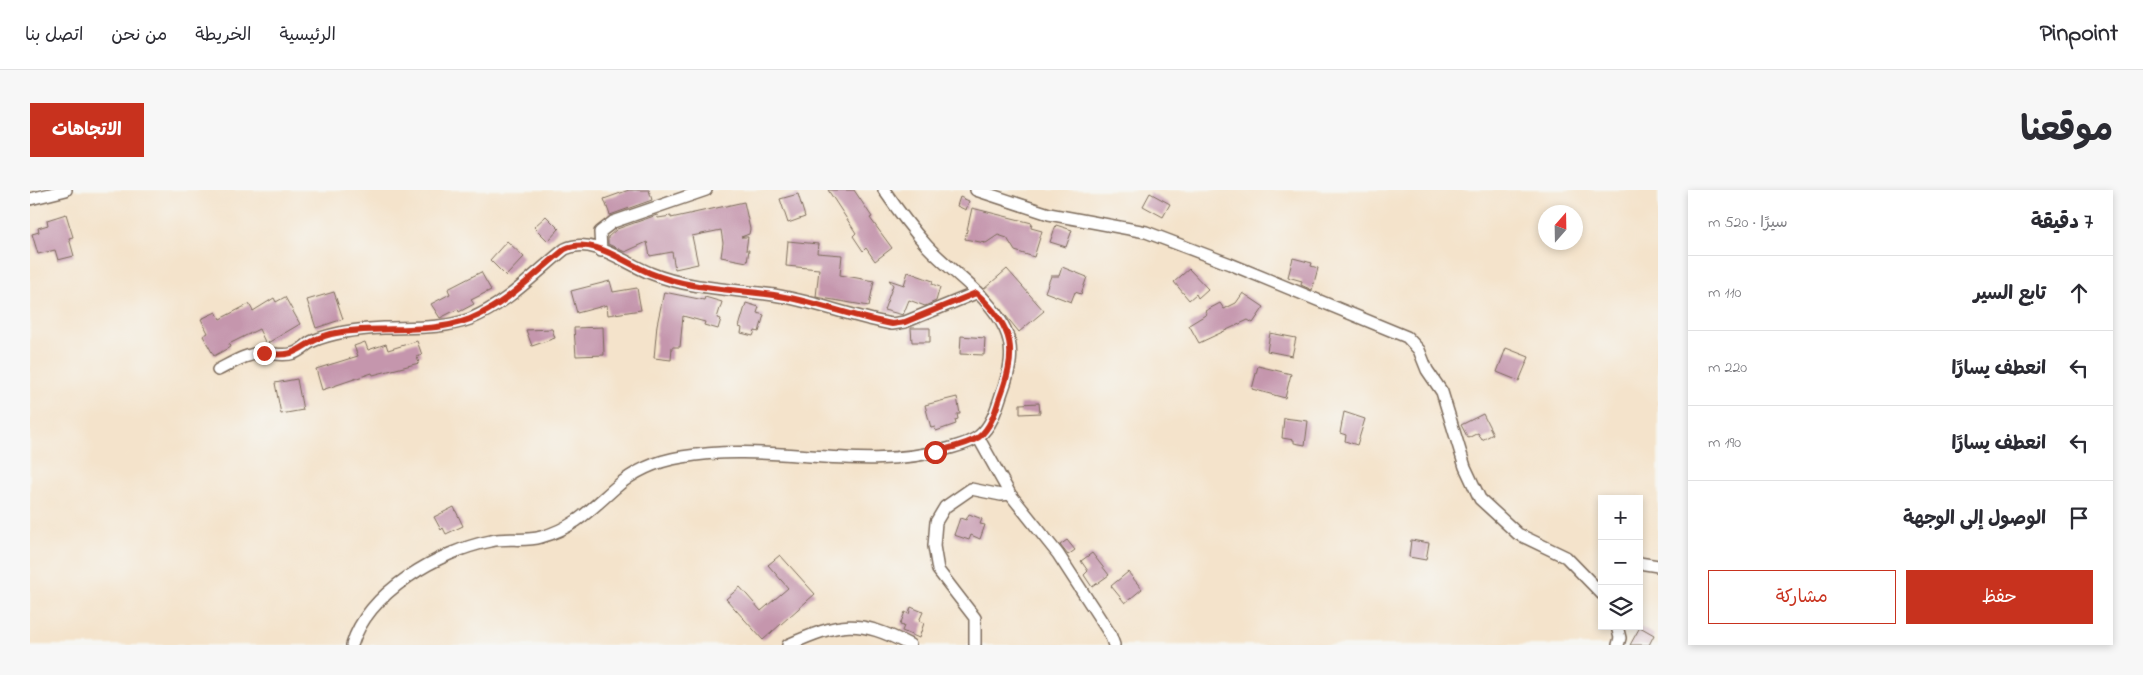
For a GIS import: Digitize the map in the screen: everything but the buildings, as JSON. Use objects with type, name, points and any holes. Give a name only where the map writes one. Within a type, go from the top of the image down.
[{"type":"street","points":[[30,199],[66,190]]},
{"type":"street","points":[[601,251],[600,232],[613,222],[706,190]]},
{"type":"street","points":[[352,645],[361,625],[381,600],[406,578],[421,569],[456,550],[477,544],[494,540],[539,538],[560,530],[585,515],[626,479],[641,469],[661,461],[702,454],[739,452],[840,459],[895,457],[935,452],[978,437],[988,427],[1006,382],[1011,344],[997,315],[927,246],[884,190]]},
{"type":"street","points":[[976,190],[1049,214],[1146,232],[1230,264],[1407,338],[1419,350],[1427,370],[1442,392],[1465,467],[1480,498],[1518,534],[1566,557],[1598,585]]},
{"type":"street","points":[[218,370],[246,356],[264,353],[280,356],[295,353],[310,342],[330,334],[384,328],[440,325],[470,319],[504,300],[565,249],[573,245],[586,244],[651,274],[685,283],[717,289],[774,295],[892,324],[905,322],[976,293]]},
{"type":"street","points":[[978,437],[1010,494],[1058,554],[1110,634],[1114,645]]},
{"type":"street","points":[[975,645],[975,618],[938,570],[934,546],[936,522],[945,507],[971,489],[1001,495],[1010,494]]},
{"type":"street","points":[[1643,564],[1658,566]]},
{"type":"street","points":[[788,645],[822,630],[857,625],[874,628],[910,645]]},
{"type":"street","points":[[1618,630],[1620,638],[1618,645]]},
{"type":"route","points":[[264,353],[280,356],[295,353],[310,342],[330,334],[384,328],[440,325],[470,319],[504,300],[565,249],[573,245],[586,244],[651,274],[685,283],[717,289],[774,295],[892,324],[905,322],[976,293],[997,315],[1011,344],[1011,360],[1006,382],[988,427],[978,437],[935,452]]}]
